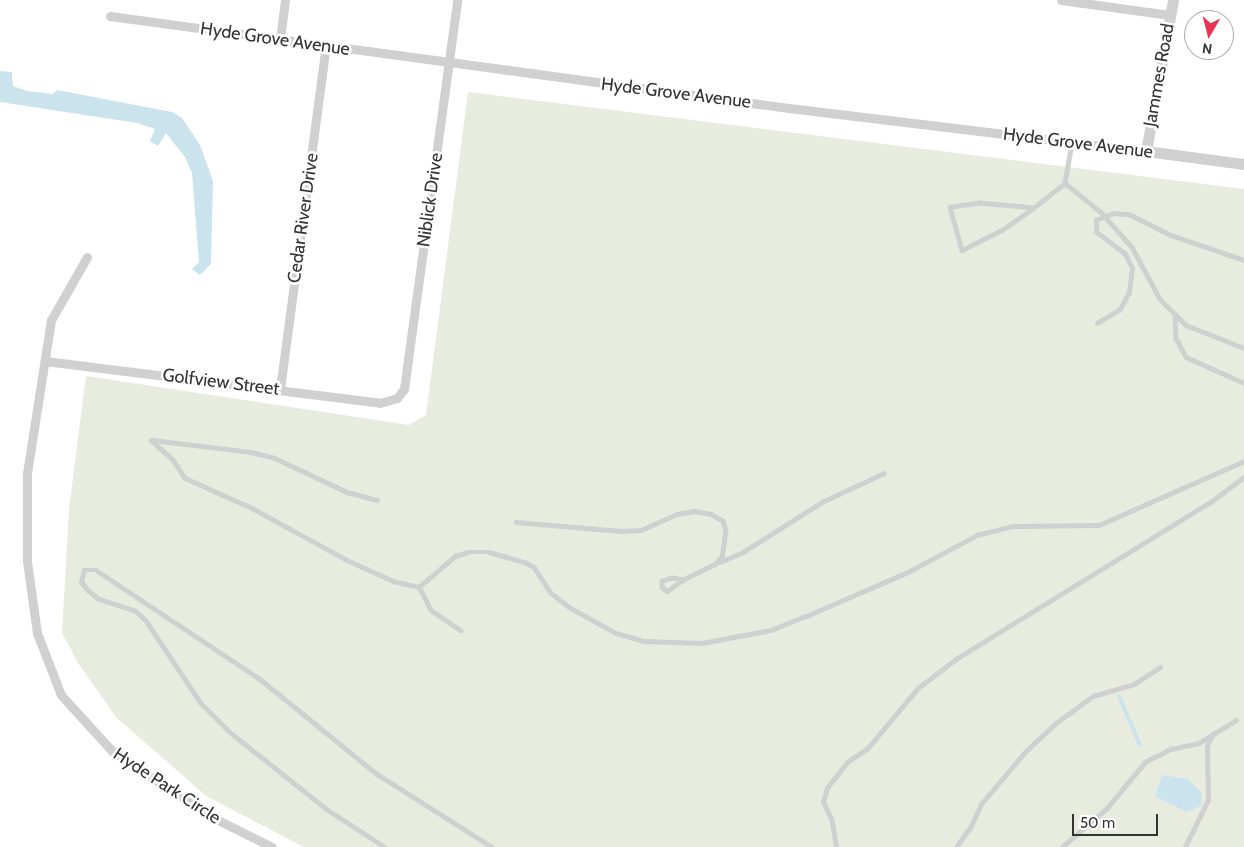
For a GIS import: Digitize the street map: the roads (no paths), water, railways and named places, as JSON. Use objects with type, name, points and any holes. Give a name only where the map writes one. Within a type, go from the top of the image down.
[{"type":"street","points":[[280,40],[286,0]]},
{"type":"street","name":"Niblick Drive","points":[[397,398],[404,389],[457,0]]},
{"type":"street","points":[[1061,0],[1170,15]]},
{"type":"street","name":"Jammes Road","points":[[1146,151],[1173,0]]},
{"type":"street","name":"Hyde Grove Avenue","points":[[110,16],[449,64],[1244,164]]},
{"type":"street","name":"Cedar River Drive","points":[[280,389],[326,46]]},
{"type":"street","name":"Hyde Park Circle","points":[[87,256],[51,320],[27,474],[25,527],[30,596],[37,633],[53,681],[81,720],[112,752],[210,816],[272,847]]},
{"type":"street","name":"Golfview Street","points":[[45,361],[380,402],[397,398]]},
{"type":"lane","points":[[1033,208],[980,203],[950,207],[962,250],[1002,230],[1033,208],[1065,183],[1072,142]]},
{"type":"lane","points":[[1065,183],[1105,216],[1132,247],[1160,299],[1186,325],[1244,348]]},
{"type":"lane","points":[[1097,324],[1120,309],[1129,292],[1132,268],[1125,254],[1096,232],[1096,220],[1105,216],[1113,213],[1129,214],[1171,235],[1244,260]]},
{"type":"lane","points":[[1175,314],[1176,338],[1186,358],[1244,383]]},
{"type":"lane","points":[[377,500],[347,492],[275,458],[251,452],[151,440],[174,461],[185,478],[206,490],[252,508],[347,560],[393,581],[419,587]]},
{"type":"lane","points":[[419,587],[462,554],[489,552],[509,556],[534,567],[550,592],[569,607],[616,633],[644,641],[702,643],[771,630],[908,572],[977,535],[1013,526],[1099,524],[1244,461]]},
{"type":"lane","points":[[682,580],[743,552],[822,502],[884,473]]},
{"type":"lane","points":[[836,847],[832,821],[823,802],[827,788],[847,762],[867,749],[918,688],[956,660],[1204,506],[1244,477]]},
{"type":"lane","points":[[516,522],[621,532],[641,530],[677,514],[694,512],[711,514],[723,521],[726,530],[726,545],[716,564]]},
{"type":"lane","points":[[384,847],[312,799],[229,732],[201,704],[145,620],[135,611],[98,599],[88,591],[82,582],[84,570],[96,570],[260,679],[378,774],[492,847]]},
{"type":"lane","points":[[419,587],[431,611],[461,632]]},
{"type":"lane","points":[[956,847],[970,828],[981,804],[1026,750],[1056,723],[1093,696],[1134,684],[1160,667]]},
{"type":"lane","points":[[1062,847],[1107,808],[1145,762],[1171,749],[1199,743],[1236,720]]},
{"type":"lane","points":[[1185,847],[1208,800],[1206,756],[1212,735]]},
{"type":"water","points":[[0,71],[12,72],[13,86],[27,91],[53,94],[57,90],[172,112],[182,118],[200,145],[213,181],[211,264],[200,275],[192,269],[199,262],[192,173],[185,157],[166,133],[158,146],[150,141],[155,129],[137,123],[0,102]]},
{"type":"water","points":[[1162,775],[1188,779],[1202,793],[1201,806],[1186,812],[1155,796]]},
{"type":"waterway","points":[[1119,696],[1140,745]]}]
